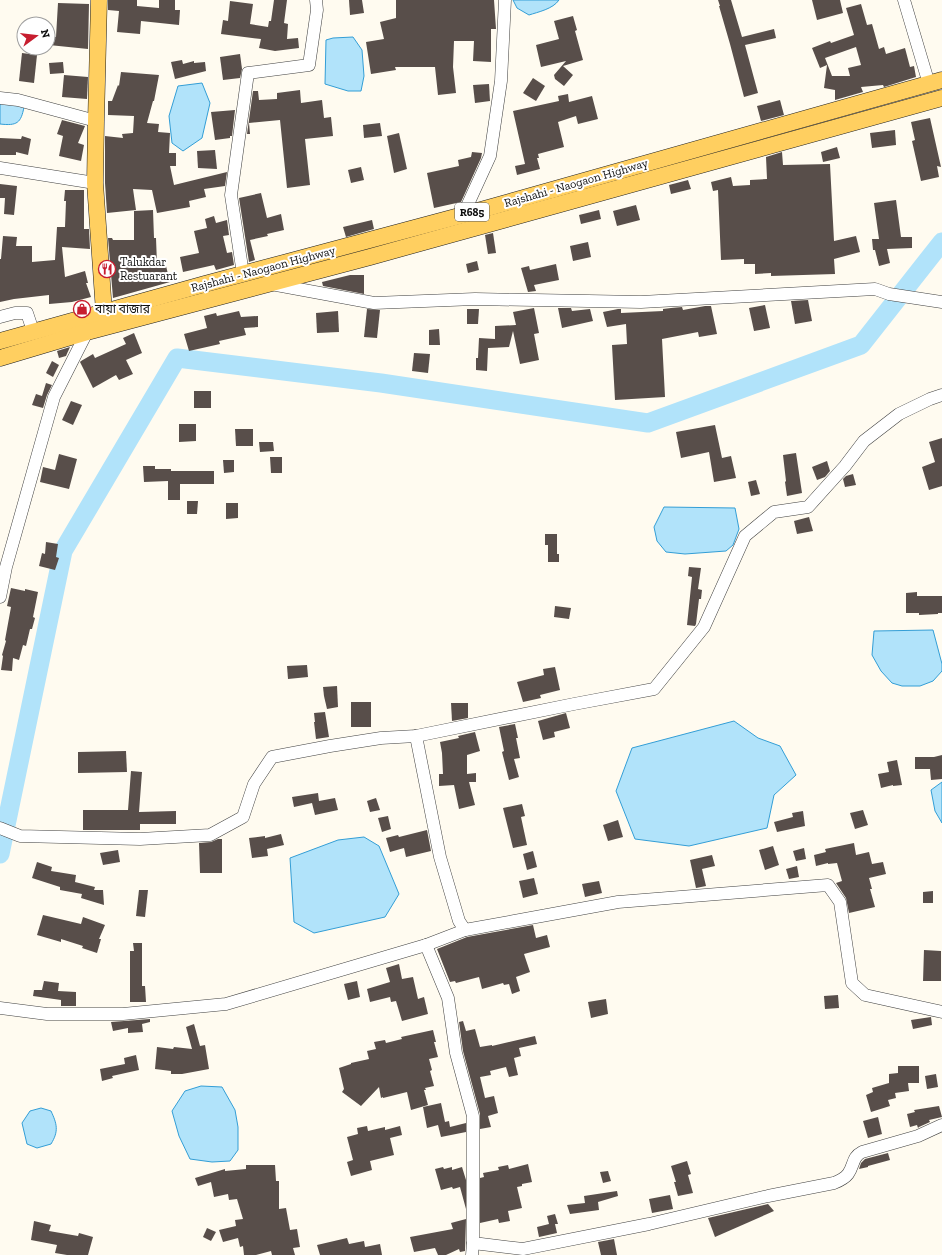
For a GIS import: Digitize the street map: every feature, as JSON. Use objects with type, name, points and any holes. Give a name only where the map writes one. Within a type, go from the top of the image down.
[{"type":"main road","points":[[99,0],[95,183],[104,312]]},
{"type":"main road","name":"Rajshahi - Naogaon Highway","points":[[0,358],[87,332],[307,274],[717,152],[935,82]]},
{"type":"main road","name":"Rajshahi - Naogaon Highway","points":[[0,341],[463,215],[942,98]]},
{"type":"main road","points":[[303,258],[307,274]]},
{"type":"street","points":[[243,274],[231,195],[248,73],[309,65],[317,10],[316,0]]},
{"type":"street","points":[[463,215],[490,156],[501,81],[505,0]]},
{"type":"street","points":[[904,0],[935,82]]},
{"type":"street","points":[[0,98],[18,100],[96,121]]},
{"type":"street","points":[[0,168],[95,183]]},
{"type":"street","points":[[268,284],[374,304],[475,299],[641,302],[875,289],[889,294],[937,301]]},
{"type":"street","points":[[0,317],[15,313],[27,313],[33,331]]},
{"type":"street","points":[[0,597],[3,567],[54,397],[87,332]]},
{"type":"street","points":[[0,828],[20,836],[140,839],[210,835],[243,817],[254,784],[272,757],[381,738],[416,736],[654,689],[704,627],[745,536],[774,512],[808,507],[845,466],[864,441],[899,414],[930,398],[942,395]]},
{"type":"street","points":[[416,736],[440,857],[459,921],[465,930]]},
{"type":"street","points":[[0,1008],[47,1014],[123,1014],[226,1004],[426,945],[465,930],[618,902],[828,885],[840,902],[852,983],[865,995],[942,1012]]},
{"type":"street","points":[[426,945],[448,998],[456,1053],[473,1116],[472,1249],[523,1249],[649,1224],[768,1196],[834,1183],[841,1180],[848,1174],[857,1155],[862,1152],[918,1136],[942,1125]]},
{"type":"water","points":[[513,0],[559,0],[549,8],[529,15],[517,8]]},
{"type":"water","points":[[353,37],[362,50],[364,76],[361,91],[348,91],[325,84],[326,40],[333,38]]},
{"type":"water","points":[[202,83],[210,103],[202,138],[183,151],[172,143],[169,116],[178,86]]},
{"type":"water","points":[[0,94],[24,107],[20,120],[14,124],[0,124]]},
{"type":"water","points":[[664,507],[735,508],[739,529],[733,545],[726,551],[685,554],[666,552],[657,541],[654,527]]},
{"type":"water","points":[[933,630],[942,664],[942,671],[933,681],[920,686],[902,686],[892,683],[881,671],[872,655],[874,631]]},
{"type":"water","points":[[734,721],[758,738],[780,746],[796,775],[774,795],[767,828],[689,846],[635,839],[616,791],[632,748]]},
{"type":"water","points":[[942,782],[942,823],[935,811],[931,790]]},
{"type":"water","points":[[364,837],[379,846],[399,894],[385,917],[314,933],[294,922],[290,858],[338,840]]},
{"type":"water","points":[[201,1086],[222,1087],[235,1110],[238,1127],[238,1150],[230,1161],[212,1162],[190,1159],[179,1136],[172,1111],[185,1091]]},
{"type":"water","points":[[41,1108],[51,1111],[56,1124],[56,1131],[51,1144],[37,1148],[27,1144],[22,1123],[30,1111]]},
{"type":"building","points":[[108,0],[137,0],[137,6],[159,8],[159,0],[175,0],[175,10],[180,10],[179,25],[141,21],[140,34],[117,32],[119,11],[108,10]]},
{"type":"building","points":[[274,0],[287,0],[284,23],[288,24],[287,39],[298,38],[299,48],[275,51],[259,48],[261,39],[221,34],[223,20],[228,21],[230,1],[253,4],[250,24],[268,27],[269,21],[271,21]]},
{"type":"building","points":[[349,0],[362,0],[364,13],[350,15]]},
{"type":"building","points":[[396,0],[494,0],[496,29],[491,29],[491,62],[473,61],[474,41],[454,41],[453,67],[456,93],[438,95],[435,67],[395,67],[396,70],[371,74],[366,42],[384,39],[380,22],[396,18]]},
{"type":"building","points":[[718,0],[731,0],[742,37],[774,29],[776,38],[745,45],[758,93],[744,97]]},
{"type":"building","points":[[812,0],[840,0],[843,13],[817,20]]},
{"type":"building","points":[[58,3],[89,4],[88,49],[56,46]]},
{"type":"building","points":[[861,4],[867,25],[872,24],[879,49],[884,47],[886,54],[905,48],[910,67],[914,66],[916,77],[884,87],[883,85],[861,87],[863,92],[835,100],[835,90],[824,88],[827,65],[820,68],[812,48],[830,41],[831,43],[854,35],[846,8]],"holes":[[[856,47],[861,65],[848,68],[850,76],[832,76],[825,58]]]},
{"type":"building","points":[[573,16],[577,30],[575,31],[583,60],[563,66],[573,75],[564,86],[555,79],[554,75],[566,61],[541,67],[536,45],[559,39],[554,21]]},
{"type":"building","points":[[240,54],[242,69],[240,78],[223,80],[220,57]]},
{"type":"building","points":[[22,56],[37,56],[34,83],[19,81]]},
{"type":"building","points":[[182,60],[183,64],[194,61],[194,63],[205,62],[206,71],[175,79],[171,62]]},
{"type":"building","points":[[63,62],[64,73],[50,74],[49,63]]},
{"type":"building","points":[[121,72],[159,75],[154,101],[147,123],[159,124],[158,132],[170,133],[169,153],[176,153],[176,166],[170,166],[174,185],[227,172],[225,186],[204,189],[206,197],[189,201],[190,207],[157,213],[152,190],[133,189],[136,210],[107,213],[105,183],[105,136],[123,138],[122,134],[133,133],[134,116],[108,115],[108,101],[112,101],[118,85],[119,86]]},
{"type":"building","points":[[64,75],[88,77],[87,99],[62,97]]},
{"type":"building","points":[[533,78],[545,86],[536,101],[523,93]]},
{"type":"building","points":[[489,84],[490,101],[475,103],[473,85]]},
{"type":"building","points":[[300,90],[301,103],[322,100],[324,118],[331,117],[333,136],[305,139],[310,185],[287,188],[280,120],[249,123],[250,134],[247,134],[253,91],[258,91],[259,100],[277,99],[277,93]]},
{"type":"building","points":[[568,94],[569,102],[592,96],[598,119],[578,124],[576,116],[558,122],[564,147],[538,154],[539,158],[537,158],[540,169],[517,175],[515,166],[525,164],[513,111],[559,101],[558,96]]},
{"type":"building","points":[[780,100],[784,115],[761,121],[757,106]]},
{"type":"building","points":[[235,110],[232,136],[230,136],[230,138],[215,140],[211,112]]},
{"type":"building","points":[[930,118],[941,167],[937,166],[939,177],[921,181],[912,141],[915,140],[911,122]]},
{"type":"building","points":[[62,120],[85,126],[78,143],[84,145],[81,161],[59,156],[63,136],[57,134]]},
{"type":"building","points":[[380,123],[382,136],[364,138],[363,125]]},
{"type":"building","points":[[895,130],[896,145],[872,148],[870,133]]},
{"type":"building","points":[[399,133],[407,169],[394,173],[387,136]]},
{"type":"building","points":[[22,136],[31,139],[28,155],[16,152],[16,155],[0,155],[0,138],[21,139]]},
{"type":"building","points":[[837,147],[840,158],[823,162],[821,152]]},
{"type":"building","points":[[215,150],[217,169],[198,168],[197,151]]},
{"type":"building","points":[[472,152],[482,153],[481,158],[461,202],[434,208],[427,173],[459,166],[458,160],[471,157]]},
{"type":"building","points":[[782,152],[783,165],[830,164],[834,241],[856,236],[860,252],[834,259],[835,274],[771,276],[771,273],[755,274],[755,264],[744,264],[744,259],[721,260],[718,190],[713,191],[711,182],[731,177],[733,186],[750,185],[750,180],[767,179],[766,157]]},
{"type":"building","points":[[361,167],[364,180],[351,183],[348,170]]},
{"type":"building","points":[[688,180],[691,189],[671,194],[669,185]]},
{"type":"building","points":[[0,184],[17,186],[14,215],[4,214],[5,198],[0,198]]},
{"type":"building","points":[[65,190],[84,190],[84,229],[89,229],[90,249],[62,247],[65,277],[85,271],[88,283],[86,283],[91,297],[72,302],[49,304],[49,295],[0,302],[0,259],[3,236],[17,237],[16,246],[32,246],[32,262],[55,260],[57,227],[65,227]]},
{"type":"building","points":[[261,193],[267,218],[281,214],[284,230],[267,234],[268,236],[250,240],[255,260],[249,262],[239,198]]},
{"type":"building","points":[[896,200],[901,237],[912,237],[912,248],[887,249],[890,263],[879,266],[875,250],[873,250],[872,239],[879,239],[874,203]]},
{"type":"building","points":[[636,205],[640,220],[617,226],[613,211]]},
{"type":"building","points":[[153,210],[157,264],[165,262],[170,282],[113,298],[108,238],[112,238],[113,240],[134,240],[134,211]]},
{"type":"building","points":[[599,210],[601,219],[581,224],[579,215]]},
{"type":"building","points":[[214,216],[216,223],[227,220],[229,235],[223,236],[227,253],[232,252],[234,265],[216,270],[214,265],[183,272],[180,257],[199,253],[194,231],[207,228],[205,219]]},
{"type":"building","points":[[372,220],[374,229],[346,237],[343,227]]},
{"type":"building","points":[[493,233],[496,253],[488,254],[485,235]]},
{"type":"building","points":[[588,242],[591,257],[573,261],[570,246]]},
{"type":"building","points":[[477,261],[479,270],[468,273],[466,264]]},
{"type":"building","points":[[556,264],[559,280],[534,285],[536,291],[528,292],[521,268],[529,266],[530,270]]},
{"type":"building","points":[[350,275],[364,275],[364,294],[323,286],[322,282]]},
{"type":"building","points":[[808,300],[812,321],[795,324],[791,301]]},
{"type":"building","points":[[765,305],[770,328],[754,331],[749,308]]},
{"type":"building","points":[[711,306],[717,334],[699,337],[698,332],[662,339],[665,397],[615,400],[612,345],[627,344],[626,324],[607,327],[603,312],[618,309],[621,309],[621,313],[663,311],[663,309],[682,307],[683,310]]},
{"type":"building","points":[[534,308],[539,333],[534,334],[539,360],[520,364],[513,331],[509,347],[488,348],[487,371],[476,370],[479,338],[495,339],[495,326],[516,325],[513,312]]},
{"type":"building","points":[[558,308],[571,308],[572,311],[590,309],[593,321],[562,328]]},
{"type":"building","points":[[367,309],[380,310],[377,338],[364,337]]},
{"type":"building","points":[[467,309],[479,309],[478,324],[467,324]]},
{"type":"building","points":[[239,311],[241,317],[258,316],[258,327],[244,328],[246,335],[219,341],[220,344],[189,351],[184,334],[207,328],[204,316],[216,313],[217,316]]},
{"type":"building","points":[[338,311],[339,332],[317,333],[316,313]]},
{"type":"building","points":[[439,329],[440,345],[429,345],[429,330]]},
{"type":"building","points":[[134,333],[142,353],[126,360],[133,374],[119,380],[116,375],[93,388],[80,362],[93,354],[95,358],[126,344],[123,338]]},
{"type":"building","points":[[70,347],[66,356],[59,358],[57,351]]},
{"type":"building","points":[[414,353],[430,354],[428,373],[412,371]]},
{"type":"building","points":[[52,361],[59,365],[53,377],[46,373]]},
{"type":"building","points":[[46,383],[52,385],[43,408],[32,405],[36,394],[42,396]]},
{"type":"building","points":[[194,391],[211,391],[211,408],[194,408]]},
{"type":"building","points":[[71,401],[82,405],[73,425],[62,420]]},
{"type":"building","points":[[179,424],[196,424],[196,441],[179,442]]},
{"type":"building","points":[[715,425],[722,458],[731,456],[736,478],[714,482],[709,452],[681,458],[676,432]]},
{"type":"building","points":[[235,429],[253,429],[253,446],[236,446]]},
{"type":"building","points":[[942,438],[942,486],[929,490],[922,467],[935,462],[929,442]]},
{"type":"building","points":[[259,442],[273,442],[274,451],[260,452]]},
{"type":"building","points":[[796,453],[802,493],[787,496],[783,455]]},
{"type":"building","points":[[59,454],[77,459],[69,489],[40,482],[43,467],[55,470]]},
{"type":"building","points":[[270,457],[282,457],[282,473],[271,473]]},
{"type":"building","points":[[223,460],[234,460],[234,472],[224,473]]},
{"type":"building","points":[[827,461],[830,471],[825,477],[817,480],[812,467]]},
{"type":"building","points":[[143,466],[155,466],[155,469],[171,469],[171,471],[214,471],[214,484],[180,484],[180,500],[168,500],[168,481],[144,482]]},
{"type":"building","points":[[853,474],[856,485],[845,487],[843,479],[846,476]]},
{"type":"building","points":[[756,480],[760,494],[751,496],[748,482]]},
{"type":"building","points":[[187,501],[198,501],[197,514],[187,514]]},
{"type":"building","points":[[226,503],[238,503],[238,518],[226,519]]},
{"type":"building","points":[[809,517],[813,531],[797,534],[794,521]]},
{"type":"building","points":[[545,534],[557,534],[557,554],[559,554],[559,562],[548,562],[548,545],[545,545]]},
{"type":"building","points":[[46,542],[58,544],[56,557],[59,558],[55,570],[39,566],[42,553],[45,554]]},
{"type":"building","points":[[689,567],[701,568],[698,589],[702,590],[701,599],[699,599],[695,626],[687,625],[692,577],[688,576]]},
{"type":"building","points":[[11,588],[38,592],[33,617],[35,618],[32,629],[30,629],[26,646],[23,645],[19,660],[13,658],[12,671],[1,670],[2,655],[6,641],[11,607],[7,606]]},
{"type":"building","points":[[917,592],[917,596],[942,596],[942,613],[919,615],[919,613],[906,613],[906,593]]},
{"type":"building","points":[[555,606],[571,608],[569,619],[554,617]]},
{"type":"building","points":[[307,665],[308,677],[288,679],[287,666]]},
{"type":"building","points":[[555,667],[560,690],[540,695],[541,698],[523,702],[517,682],[544,675],[543,669]]},
{"type":"building","points":[[337,686],[338,707],[327,709],[323,687]]},
{"type":"building","points":[[351,702],[371,702],[371,727],[351,727]]},
{"type":"building","points":[[451,703],[468,703],[468,718],[452,721]]},
{"type":"building","points":[[325,712],[329,737],[316,739],[314,713]]},
{"type":"building","points":[[566,713],[570,728],[554,732],[555,737],[543,740],[538,721]]},
{"type":"building","points":[[515,724],[520,758],[514,759],[519,777],[509,780],[502,752],[504,751],[499,727]]},
{"type":"building","points":[[475,732],[480,751],[467,755],[467,774],[476,773],[476,782],[469,782],[475,805],[459,809],[454,785],[439,786],[439,774],[443,774],[440,742],[459,738],[458,736]]},
{"type":"building","points":[[126,751],[127,772],[78,773],[78,752]]},
{"type":"building","points":[[942,755],[942,779],[931,780],[930,769],[915,769],[915,757],[934,757]]},
{"type":"building","points":[[897,760],[902,785],[893,785],[881,788],[878,774],[889,772],[887,762]]},
{"type":"building","points":[[131,771],[142,772],[139,812],[176,811],[176,824],[140,824],[140,830],[83,830],[83,810],[128,810]]},
{"type":"building","points":[[318,793],[319,801],[335,798],[338,810],[315,815],[312,803],[294,807],[292,797]]},
{"type":"building","points":[[376,798],[380,810],[370,812],[367,801]]},
{"type":"building","points":[[522,804],[525,816],[521,817],[527,845],[513,848],[503,808]]},
{"type":"building","points":[[863,810],[868,825],[855,829],[850,813]]},
{"type":"building","points":[[803,811],[805,826],[777,832],[774,822],[793,817],[792,813]]},
{"type":"building","points":[[388,816],[391,829],[382,832],[378,818]]},
{"type":"building","points":[[618,820],[623,837],[608,841],[603,825]]},
{"type":"building","points":[[427,830],[431,851],[406,857],[404,848],[390,852],[386,838],[398,835],[399,837]]},
{"type":"building","points":[[281,834],[284,845],[267,849],[268,856],[252,858],[249,838],[265,836],[265,838]]},
{"type":"building","points":[[222,839],[222,873],[200,873],[199,843],[211,842]]},
{"type":"building","points":[[854,843],[856,855],[869,852],[872,864],[883,862],[886,874],[869,878],[872,889],[870,889],[875,907],[849,913],[846,898],[836,883],[842,881],[837,863],[828,863],[816,866],[814,855],[826,852],[825,849]]},
{"type":"building","points":[[773,846],[779,865],[765,870],[759,850]]},
{"type":"building","points":[[804,848],[806,859],[796,861],[793,851]]},
{"type":"building","points":[[118,850],[120,862],[103,865],[100,853]]},
{"type":"building","points":[[533,851],[537,867],[527,870],[523,854]]},
{"type":"building","points":[[712,855],[715,866],[702,869],[706,886],[696,888],[690,860]]},
{"type":"building","points":[[37,862],[52,867],[51,871],[76,875],[75,882],[95,887],[94,890],[103,890],[104,905],[81,898],[82,894],[60,890],[60,887],[32,878]]},
{"type":"building","points":[[797,866],[799,877],[789,879],[786,869]]},
{"type":"building","points":[[534,878],[538,894],[523,898],[519,881]]},
{"type":"building","points":[[599,881],[602,893],[585,897],[582,884]]},
{"type":"building","points":[[139,890],[148,890],[145,917],[136,916]]},
{"type":"building","points":[[933,891],[933,903],[923,903],[923,892]]},
{"type":"building","points":[[43,915],[81,924],[83,917],[105,925],[99,939],[101,939],[97,953],[82,948],[83,946],[61,939],[61,942],[37,935]]},
{"type":"building","points":[[533,925],[536,938],[547,935],[550,947],[524,954],[530,972],[516,977],[520,991],[512,994],[509,984],[504,985],[503,983],[482,989],[479,977],[456,983],[455,981],[450,982],[437,949],[467,937]]},
{"type":"building","points":[[133,943],[142,943],[142,986],[145,986],[146,1002],[130,1002],[130,951],[134,951]]},
{"type":"building","points":[[924,950],[941,951],[941,981],[923,981]]},
{"type":"building","points":[[399,964],[402,979],[413,977],[418,999],[424,997],[428,1014],[402,1021],[396,1001],[391,1002],[390,997],[370,1002],[367,989],[390,982],[386,968]]},
{"type":"building","points":[[44,981],[59,983],[58,991],[76,992],[76,1006],[61,1006],[61,1000],[33,996],[34,990],[42,990]]},
{"type":"building","points":[[357,981],[360,997],[348,1000],[344,984]]},
{"type":"building","points":[[838,995],[839,1008],[825,1009],[824,996]]},
{"type":"building","points":[[606,999],[608,1014],[591,1018],[588,1002]]},
{"type":"building","points":[[931,1017],[932,1025],[913,1029],[911,1020]]},
{"type":"building","points":[[150,1019],[150,1022],[142,1024],[143,1032],[128,1033],[128,1028],[113,1031],[111,1022]]},
{"type":"building","points":[[463,1021],[466,1031],[475,1029],[480,1047],[492,1046],[535,1036],[537,1044],[519,1048],[521,1056],[514,1058],[518,1075],[509,1077],[506,1067],[490,1071],[491,1075],[480,1077],[485,1098],[494,1096],[498,1113],[488,1116],[491,1127],[480,1129],[480,1114],[463,1051],[459,1022]]},
{"type":"building","points":[[194,1024],[200,1046],[205,1045],[209,1069],[182,1074],[171,1074],[171,1071],[155,1069],[157,1047],[192,1049],[186,1027]]},
{"type":"building","points":[[433,1030],[436,1042],[434,1042],[438,1057],[429,1059],[432,1070],[430,1071],[434,1086],[425,1088],[426,1090],[424,1090],[428,1105],[411,1110],[407,1092],[381,1098],[379,1087],[361,1106],[342,1092],[344,1089],[339,1068],[351,1063],[369,1059],[367,1051],[376,1049],[374,1042],[385,1040],[386,1043],[402,1039],[401,1037]]},
{"type":"building","points":[[136,1055],[139,1070],[112,1076],[113,1078],[102,1081],[100,1069],[125,1064],[124,1058]]},
{"type":"building","points":[[898,1066],[919,1066],[919,1083],[908,1083],[909,1091],[895,1093],[896,1098],[888,1100],[890,1106],[871,1112],[866,1095],[873,1092],[872,1088],[889,1083],[889,1074],[898,1073]]},
{"type":"building","points":[[936,1074],[938,1087],[927,1089],[925,1076]]},
{"type":"building","points":[[441,1103],[445,1122],[449,1121],[450,1127],[466,1123],[466,1132],[441,1137],[438,1125],[427,1128],[423,1107]]},
{"type":"building","points":[[939,1106],[942,1117],[929,1120],[930,1122],[918,1128],[917,1125],[910,1127],[907,1114],[915,1112],[914,1110]]},
{"type":"building","points":[[878,1117],[882,1134],[868,1138],[863,1121]]},
{"type":"building","points":[[367,1126],[368,1131],[385,1127],[385,1130],[400,1126],[402,1135],[390,1138],[394,1155],[370,1161],[372,1170],[351,1176],[347,1162],[353,1160],[347,1137],[358,1134],[357,1128]]},
{"type":"building","points":[[888,1153],[890,1160],[859,1169],[861,1163],[865,1159]]},
{"type":"building","points":[[687,1161],[691,1174],[688,1175],[693,1193],[678,1196],[674,1182],[676,1182],[671,1166]]},
{"type":"building","points":[[528,1164],[532,1182],[522,1184],[522,1186],[517,1187],[522,1208],[508,1211],[510,1221],[499,1223],[498,1219],[480,1223],[480,1178],[484,1177],[483,1173],[499,1170],[498,1167],[508,1165],[509,1169]]},
{"type":"building","points":[[246,1165],[275,1165],[276,1181],[279,1181],[279,1209],[286,1208],[290,1230],[297,1229],[300,1247],[293,1248],[295,1255],[272,1255],[271,1251],[256,1255],[244,1255],[243,1246],[240,1247],[238,1238],[223,1242],[219,1230],[236,1226],[235,1220],[243,1219],[237,1199],[229,1200],[228,1194],[214,1197],[211,1182],[198,1186],[195,1178],[225,1169],[225,1171],[246,1169]]},
{"type":"building","points":[[443,1167],[444,1169],[452,1167],[452,1170],[462,1167],[466,1180],[466,1209],[460,1187],[453,1189],[452,1187],[441,1190],[435,1169]]},
{"type":"building","points":[[608,1171],[611,1181],[603,1183],[600,1172]]},
{"type":"building","points":[[617,1191],[618,1196],[598,1202],[599,1210],[570,1214],[567,1205],[585,1203],[584,1196]]},
{"type":"building","points":[[670,1195],[673,1209],[652,1213],[649,1199]]},
{"type":"building","points":[[768,1204],[774,1211],[715,1237],[708,1218]]},
{"type":"building","points":[[555,1214],[558,1224],[555,1224],[557,1233],[539,1237],[537,1227],[549,1224],[547,1216]]},
{"type":"building","points":[[466,1219],[465,1251],[460,1252],[459,1249],[446,1255],[438,1255],[435,1248],[414,1252],[410,1237],[453,1229],[451,1223]]},
{"type":"building","points":[[34,1221],[51,1225],[49,1231],[78,1236],[79,1233],[93,1237],[88,1255],[67,1255],[55,1253],[57,1245],[31,1240]]},
{"type":"building","points":[[207,1228],[216,1232],[211,1241],[203,1237]]},
{"type":"building","points":[[347,1238],[349,1244],[364,1241],[365,1247],[380,1244],[382,1255],[320,1255],[317,1245]]},
{"type":"building","points":[[614,1239],[617,1255],[601,1255],[598,1242]]},
{"type":"waterway","points":[[0,854],[63,551],[177,358],[381,383],[648,423],[861,345],[942,242]]},
{"type":"place","name":"Talukdar Restuarant","points":[[107,269]]},
{"type":"place","name":"বায়া বাজার","points":[[82,309]]}]
